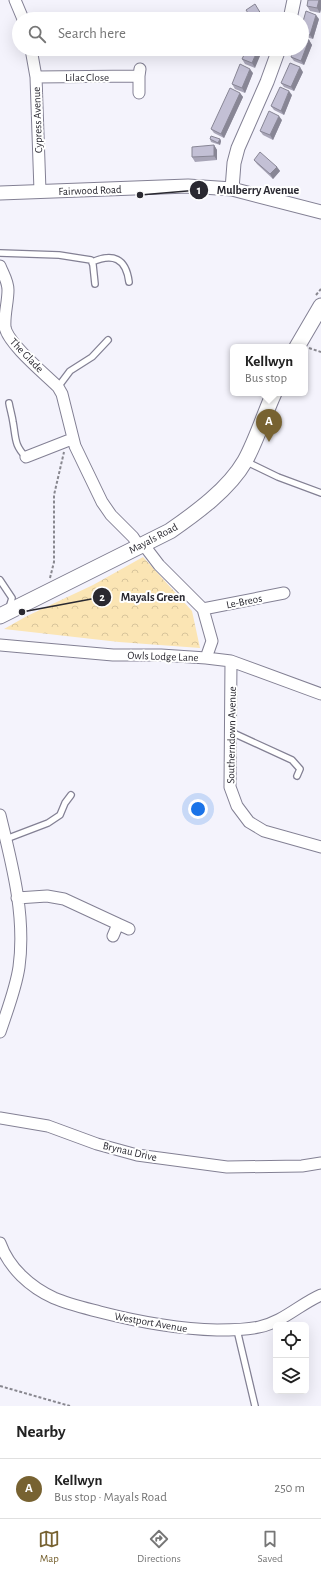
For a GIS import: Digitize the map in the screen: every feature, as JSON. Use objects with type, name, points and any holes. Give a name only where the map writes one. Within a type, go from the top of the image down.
[{"type":"main road","points":[[299,344],[321,306]]},
{"type":"main road","name":"Mayals Road","points":[[4,614],[170,531],[195,514],[227,485],[245,461],[273,396]]},
{"type":"street","points":[[15,0],[20,12]]},
{"type":"street","points":[[291,12],[294,0]]},
{"type":"street","name":"Cypress Avenue","points":[[32,56],[36,77],[40,191]]},
{"type":"street","points":[[232,189],[234,163],[238,148],[267,82],[276,56]]},
{"type":"street","name":"Lilac Close","points":[[36,77],[140,73],[139,92]]},
{"type":"street","name":"Fairwood Road","points":[[0,193],[188,186],[232,189],[321,212]]},
{"type":"street","name":"The Glade","points":[[0,266],[6,279],[8,289],[5,328],[8,336],[17,347],[58,387],[62,394],[73,443],[102,502],[111,514],[159,565],[204,609]]},
{"type":"street","points":[[26,457],[73,443]]},
{"type":"street","name":"Le-Breos","points":[[204,609],[284,593]]},
{"type":"street","points":[[204,609],[212,641],[206,658]]},
{"type":"street","name":"Owls Lodge Lane","points":[[0,645],[113,654],[206,658],[231,662],[321,694]]},
{"type":"street","name":"Southerndown Avenue","points":[[231,662],[230,787],[237,806],[249,822],[264,831],[321,847]]},
{"type":"street","points":[[0,815],[18,898],[21,919],[19,968],[0,1032]]},
{"type":"street","points":[[18,898],[47,896],[64,899],[129,929]]},
{"type":"street","points":[[113,936],[118,924]]},
{"type":"street","name":"Brynau Drive","points":[[0,1118],[48,1126],[97,1144],[137,1155],[227,1167],[302,1166],[321,1163]]},
{"type":"street","name":"Westport Avenue","points":[[0,1243],[12,1268],[27,1282],[53,1298],[135,1321],[190,1329],[237,1330],[260,1327],[278,1320],[321,1295]]},
{"type":"lane","points":[[0,253],[60,255],[86,258],[92,262],[95,284]]},
{"type":"lane","points":[[92,262],[106,257],[118,259],[125,266],[129,282]]},
{"type":"lane","points":[[58,387],[70,371],[92,357],[108,340]]},
{"type":"lane","points":[[9,403],[17,445],[26,457]]},
{"type":"lane","points":[[245,461],[278,477],[321,493]]},
{"type":"lane","points":[[0,580],[12,598],[4,614]]},
{"type":"lane","points":[[231,732],[292,760],[300,769],[297,776]]},
{"type":"lane","points":[[6,839],[48,823],[60,815],[65,803],[71,795]]},
{"type":"lane","points":[[237,1330],[255,1406]]},
{"type":"path","points":[[40,596],[48,588],[54,562],[54,495],[65,450],[73,443]]},
{"type":"path","points":[[50,579],[57,576]]},
{"type":"path","points":[[0,1386],[70,1406]]},
{"type":"green space","points":[[143,557],[192,611],[200,648],[119,642],[4,629],[27,616],[93,585]]},
{"type":"building","points":[[308,0],[319,0],[317,8],[307,6]]},
{"type":"building","points":[[255,4],[260,12],[247,12],[246,10]]},
{"type":"building","points":[[309,12],[316,15],[309,35]]},
{"type":"building","points":[[244,56],[255,56],[252,63],[242,59]]},
{"type":"building","points":[[291,56],[303,56],[301,61]]},
{"type":"building","points":[[290,63],[300,67],[291,87],[281,83]]},
{"type":"building","points":[[240,64],[250,69],[242,88],[232,84]]},
{"type":"building","points":[[280,87],[289,91],[281,111],[271,106]]},
{"type":"building","points":[[230,88],[240,93],[221,134],[211,129]]},
{"type":"building","points":[[269,111],[279,116],[270,135],[260,131]]},
{"type":"building","points":[[211,136],[220,139],[218,143],[210,139]]},
{"type":"building","points":[[214,145],[214,156],[192,157],[192,147]]},
{"type":"building","points":[[260,152],[277,167],[270,174],[254,160]]},
{"type":"place","name":"Mulberry Avenue","points":[[140,195]]},
{"type":"place","name":"Kellwyn","points":[[269,442]]},
{"type":"place","name":"Mayals Green","points":[[22,612]]}]
